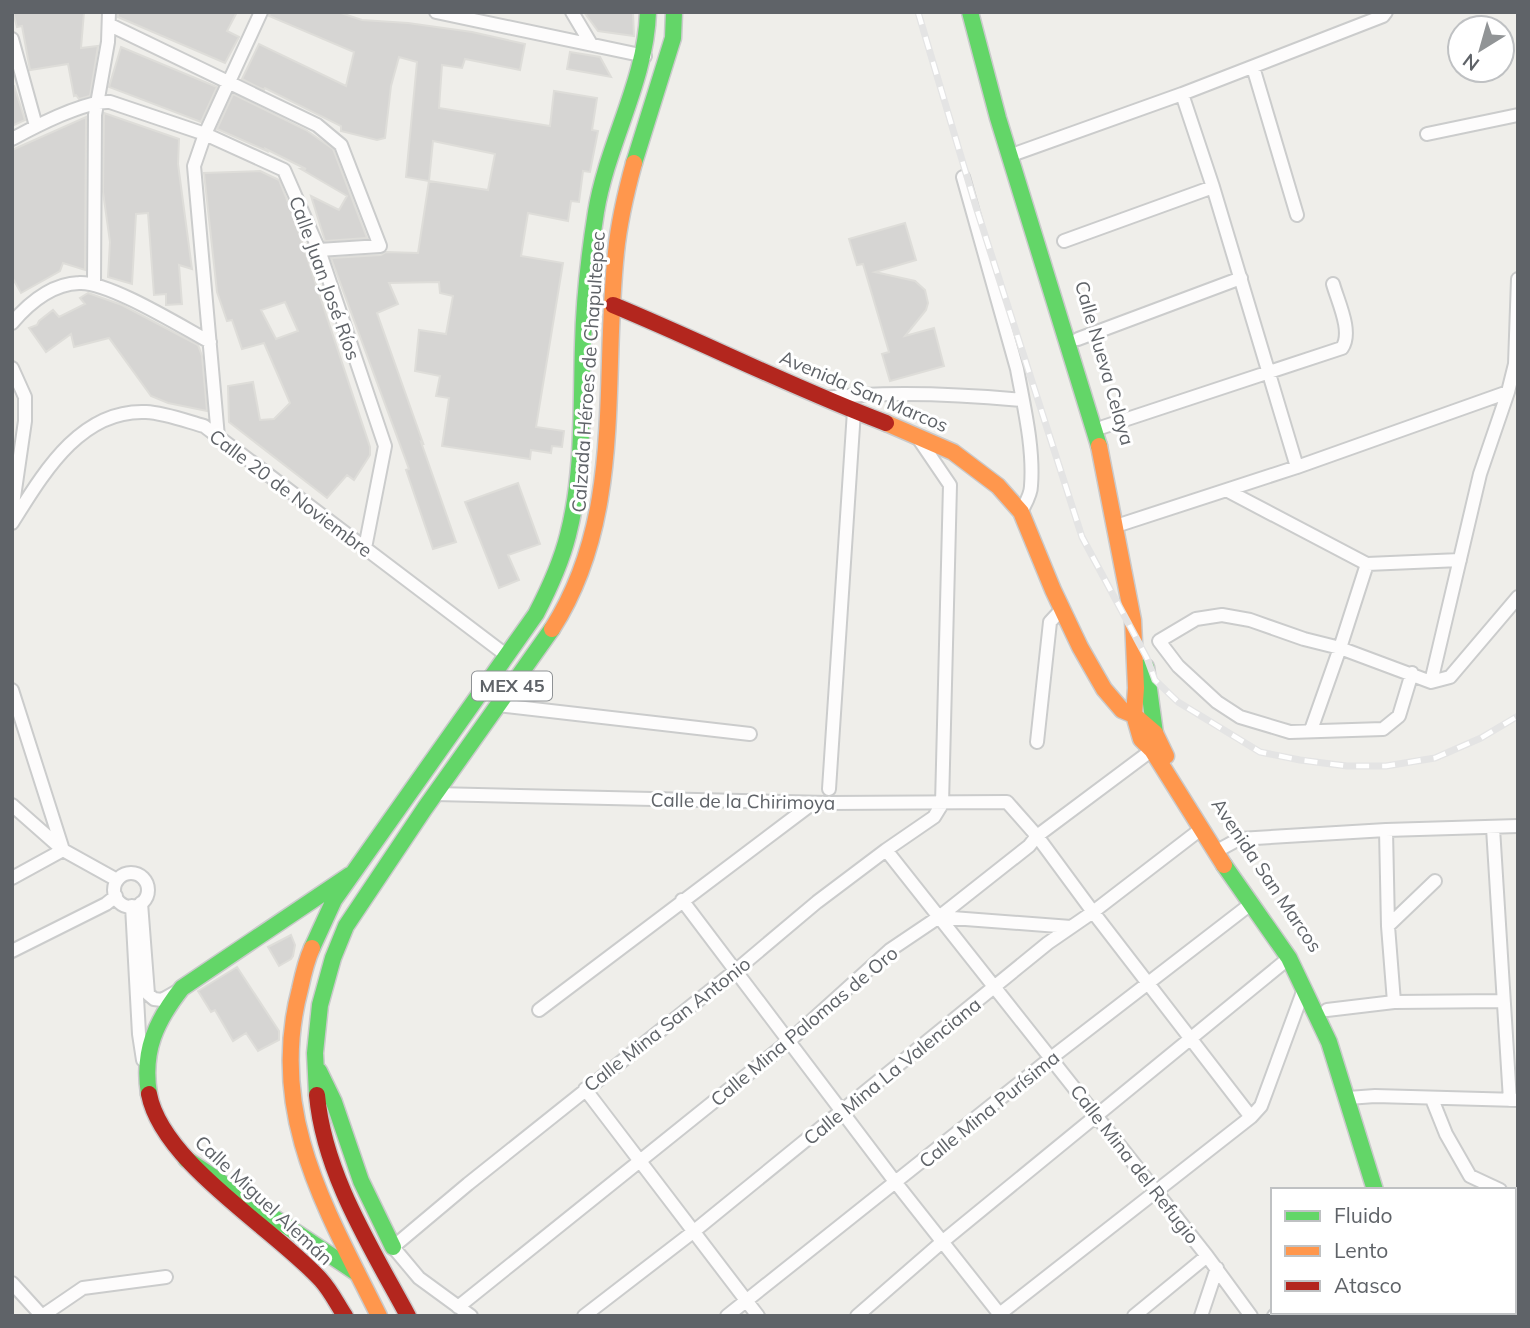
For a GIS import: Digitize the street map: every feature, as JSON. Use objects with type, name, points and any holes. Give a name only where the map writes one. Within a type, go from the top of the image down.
[{"type":"main road","name":"Calzada Héroes de Chapultepec","points":[[379,1316],[319,1195],[298,1132],[289,1065],[290,1035],[300,982],[323,922],[349,875],[536,614],[558,572],[570,534],[579,487],[585,303],[597,210],[614,140],[645,56],[648,12]]},
{"type":"main road","name":"Calzada Héroes de Chapultepec","points":[[408,1316],[353,1208],[332,1159],[318,1106],[316,1034],[324,992],[344,931],[570,600],[581,577],[595,531],[604,478],[616,253],[622,207],[673,38],[674,12]]},
{"type":"main road","name":"Calle Nueva Celaya","points":[[970,12],[1097,435],[1147,636],[1146,673],[1155,733]]},
{"type":"main road","name":"Calle Nueva Celaya","points":[[977,12],[1013,155],[1078,339],[1103,427],[1120,525],[1135,638],[1134,715]]},
{"type":"main road","name":"Avenida San Marcos","points":[[613,305],[696,339],[821,398],[916,434],[953,452],[998,486],[1021,512],[1062,609],[1104,689],[1122,710],[1134,715],[1155,733],[1219,850],[1289,958],[1354,1098],[1375,1188]]},
{"type":"main road","name":"Avenida San Marcos","points":[[1134,715],[1141,739],[1152,750],[1201,829],[1292,944],[1327,1010],[1384,1188]]},
{"type":"main road","points":[[147,1080],[151,1041],[164,1011],[182,988],[349,875]]},
{"type":"main road","points":[[315,1062],[334,1102],[361,1181],[393,1247]]},
{"type":"main road","name":"Calle Miguel Alemán","points":[[147,1080],[151,1103],[163,1128],[186,1159],[321,1282],[345,1316]]},
{"type":"main road","points":[[186,1159],[357,1273]]},
{"type":"street","points":[[218,437],[194,166],[205,134],[261,12]]},
{"type":"street","points":[[436,12],[645,56]]},
{"type":"street","points":[[572,12],[591,44]]},
{"type":"street","points":[[1013,155],[1253,67],[1382,16],[1386,12]]},
{"type":"street","points":[[94,284],[94,115],[110,18],[317,125],[341,145],[380,246],[319,250]]},
{"type":"street","points":[[12,39],[36,126]]},
{"type":"street","points":[[1253,67],[1297,215]]},
{"type":"street","points":[[1181,94],[1213,187],[1266,371],[1297,467]]},
{"type":"street","points":[[13,137],[98,101]]},
{"type":"street","name":"Calle Juan José Ríos","points":[[98,101],[110,102],[205,134],[284,170],[319,250],[385,446],[365,548]]},
{"type":"street","points":[[1427,134],[1518,115]]},
{"type":"street","points":[[963,177],[1017,369],[1028,434],[1031,489],[1021,512]]},
{"type":"street","points":[[1064,241],[1213,187]]},
{"type":"street","points":[[1078,339],[1241,278]]},
{"type":"street","points":[[1432,682],[1480,474],[1517,364],[1518,279]]},
{"type":"street","points":[[12,323],[23,309],[47,293],[76,283],[94,284],[134,301],[210,342]]},
{"type":"street","points":[[1103,427],[1342,348],[1346,342],[1346,333],[1333,284]]},
{"type":"street","points":[[12,368],[22,387],[25,409],[12,511]]},
{"type":"street","points":[[1120,525],[1227,491],[1508,392]]},
{"type":"street","points":[[821,398],[854,395],[962,395],[1022,400]]},
{"type":"street","points":[[829,789],[854,411]]},
{"type":"street","name":"Calle 20 de Noviembre","points":[[12,523],[70,444],[92,426],[106,419],[133,412],[150,412],[204,426],[506,655]]},
{"type":"street","points":[[916,434],[950,485],[942,804]]},
{"type":"street","points":[[1227,491],[1367,564],[1460,560]]},
{"type":"street","points":[[1311,730],[1367,564]]},
{"type":"street","points":[[1412,673],[1399,716],[1382,729],[1290,732],[1240,717],[1202,689],[1178,666],[1159,640],[1196,619],[1222,615],[1250,620],[1304,639],[1340,648],[1412,673],[1432,682],[1450,677],[1518,597]]},
{"type":"street","points":[[1037,742],[1050,622],[1062,609]]},
{"type":"street","points":[[12,690],[63,850]]},
{"type":"street","points":[[498,705],[750,734]]},
{"type":"street","name":"Calle Mina Palomas de Oro","points":[[458,1307],[788,1042],[890,950],[939,917],[1037,836],[1152,750]]},
{"type":"street","name":"Calle de la Chirimoya","points":[[435,794],[813,803],[1007,802],[1037,836]]},
{"type":"street","points":[[539,1010],[813,803]]},
{"type":"street","name":"Calle Mina San Antonio","points":[[393,1247],[585,1089],[736,971],[817,902],[934,817],[942,804]]},
{"type":"street","points":[[12,805],[63,850],[117,880]]},
{"type":"street","points":[[1219,850],[1239,839],[1386,830],[1518,826]]},
{"type":"street","points":[[1354,1098],[1375,1096],[1514,1100],[1503,1001],[1493,828]]},
{"type":"street","name":"Calle Mina La Valenciana","points":[[584,1316],[1071,927],[1201,829]]},
{"type":"street","points":[[1386,830],[1388,926],[1394,1002]]},
{"type":"street","points":[[1037,836],[1251,1117]]},
{"type":"street","points":[[12,878],[63,850]]},
{"type":"street","name":"Calle Mina del Refugio","points":[[886,850],[1217,1268],[1251,1316]]},
{"type":"street","points":[[137,905],[123,905],[116,896],[117,880],[131,872],[142,876],[148,886],[148,891],[137,905],[148,994],[154,999],[162,1000],[182,988]]},
{"type":"street","points":[[1388,926],[1435,881]]},
{"type":"street","points":[[12,951],[106,904],[116,896]]},
{"type":"street","points":[[682,900],[999,1315],[1251,1117],[1261,1106],[1304,989]]},
{"type":"street","name":"Calle Mina Purísima","points":[[727,1316],[1051,1058],[1252,903]]},
{"type":"street","name":"Calle Miguel Alemán","points":[[137,905],[139,1034],[147,1080]]},
{"type":"street","points":[[939,917],[1071,927]]},
{"type":"street","points":[[857,1316],[942,1242],[1289,958]]},
{"type":"street","points":[[1327,1010],[1394,1002],[1503,1001]]},
{"type":"street","points":[[585,1089],[758,1316]]},
{"type":"street","points":[[1432,1099],[1446,1135],[1470,1176],[1496,1188]]},
{"type":"street","points":[[393,1247],[419,1278],[471,1316]]},
{"type":"street","points":[[1134,1316],[1207,1256]]},
{"type":"street","points":[[1201,1316],[1217,1268]]},
{"type":"street","points":[[12,1283],[42,1316],[83,1288],[166,1277]]},
{"type":"building","points":[[13,12],[84,12],[81,48],[98,46],[90,96],[79,99],[74,96],[68,64],[30,70],[22,26],[17,27]]},
{"type":"building","points":[[118,12],[237,12],[227,31],[239,37],[225,63],[118,17]]},
{"type":"building","points":[[270,12],[338,12],[362,20],[472,32],[525,44],[520,70],[465,59],[462,68],[442,65],[439,108],[550,126],[554,91],[597,98],[592,130],[598,131],[590,172],[583,171],[579,202],[571,201],[568,221],[528,213],[521,256],[563,263],[536,427],[564,431],[562,447],[552,446],[551,453],[531,450],[530,459],[442,446],[449,398],[436,396],[440,376],[415,371],[419,330],[446,334],[453,296],[440,293],[439,282],[389,283],[398,304],[377,313],[456,542],[433,549],[406,470],[409,469],[331,258],[381,255],[386,252],[418,253],[429,181],[406,177],[417,62],[399,57],[391,86],[385,138],[377,140],[341,131],[341,126],[242,79],[259,44],[346,86],[354,52],[269,16]],"holes":[[[433,141],[495,154],[488,190],[429,181]]]},
{"type":"building","points":[[584,12],[633,12],[634,36],[598,31]]},
{"type":"building","points":[[121,47],[217,87],[201,122],[109,87]]},
{"type":"building","points":[[570,52],[600,57],[611,77],[567,69]]},
{"type":"building","points":[[12,86],[25,120],[12,126]]},
{"type":"building","points":[[233,94],[306,130],[333,149],[367,238],[325,241],[311,196],[339,210],[347,196],[301,169],[306,169],[217,129]]},
{"type":"building","points":[[104,113],[179,139],[178,164],[192,269],[179,265],[182,304],[166,305],[166,294],[154,295],[148,213],[136,214],[132,284],[108,277],[110,242],[103,192]]},
{"type":"building","points":[[86,117],[85,270],[63,263],[60,271],[21,293],[12,277],[12,150]]},
{"type":"building","points":[[260,171],[279,180],[293,215],[370,447],[370,455],[354,480],[347,475],[327,498],[229,422],[228,386],[253,382],[260,420],[274,419],[290,403],[264,343],[242,349],[232,320],[227,321],[217,292],[204,173]],"holes":[[[285,302],[298,331],[276,339],[261,310]]]},
{"type":"building","points":[[905,223],[916,260],[875,272],[915,281],[925,290],[928,303],[926,310],[905,336],[934,328],[944,366],[890,381],[882,354],[889,352],[863,264],[857,265],[849,239]]},
{"type":"building","points":[[88,293],[122,305],[198,345],[202,356],[207,411],[168,403],[151,396],[109,338],[74,347],[71,334],[46,352],[29,328],[37,325],[53,310],[59,317],[85,304],[80,298]]},
{"type":"building","points":[[518,483],[540,544],[508,555],[519,580],[499,588],[465,502]]},
{"type":"building","points":[[291,935],[295,945],[293,956],[279,966],[268,947]]},
{"type":"building","points":[[237,967],[279,1031],[279,1040],[258,1051],[246,1033],[233,1041],[215,1010],[211,1012],[198,991]]},
{"type":"railway","points":[[918,12],[976,207],[1082,537],[1147,658],[1155,680],[1178,702],[1260,752],[1347,766],[1386,766],[1435,758],[1481,738],[1518,716]]},
{"type":"traffic: fast","points":[[312,948],[334,900],[536,614],[562,556],[577,488],[582,417],[584,311],[596,212],[608,162],[641,63],[648,12]]},
{"type":"traffic: fast","points":[[634,163],[673,38],[674,12]]},
{"type":"traffic: fast","points":[[970,12],[998,118],[1099,446]]},
{"type":"traffic: fast","points":[[317,1095],[315,1053],[320,1005],[333,958],[346,926],[425,808],[552,629]]},
{"type":"traffic: fast","points":[[1146,667],[1155,733]]},
{"type":"traffic: fast","points":[[1224,865],[1289,958],[1329,1042],[1374,1188]]},
{"type":"traffic: fast","points":[[149,1094],[147,1078],[153,1037],[165,1012],[182,988],[350,875]]},
{"type":"traffic: fast","points":[[319,1071],[334,1102],[361,1181],[393,1247]]},
{"type":"traffic: fast","points":[[186,1159],[357,1273]]},
{"type":"traffic: slow","points":[[552,629],[575,585],[591,540],[601,493],[616,252],[634,163]]},
{"type":"traffic: slow","points":[[886,423],[953,452],[998,486],[1021,512],[1053,590],[1080,647],[1104,689],[1122,710],[1134,715],[1155,733],[1166,756]]},
{"type":"traffic: slow","points":[[1099,446],[1133,620],[1136,688],[1134,715],[1141,739],[1152,750],[1224,865]]},
{"type":"traffic: slow","points":[[312,948],[302,979],[292,1034],[291,1077],[297,1119],[307,1159],[322,1198],[379,1316]]},
{"type":"traffic: jam","points":[[613,305],[886,423]]},
{"type":"traffic: jam","points":[[149,1094],[158,1120],[197,1170],[301,1260],[321,1280],[345,1316]]},
{"type":"traffic: jam","points":[[317,1095],[321,1124],[339,1181],[365,1237],[408,1316]]}]
